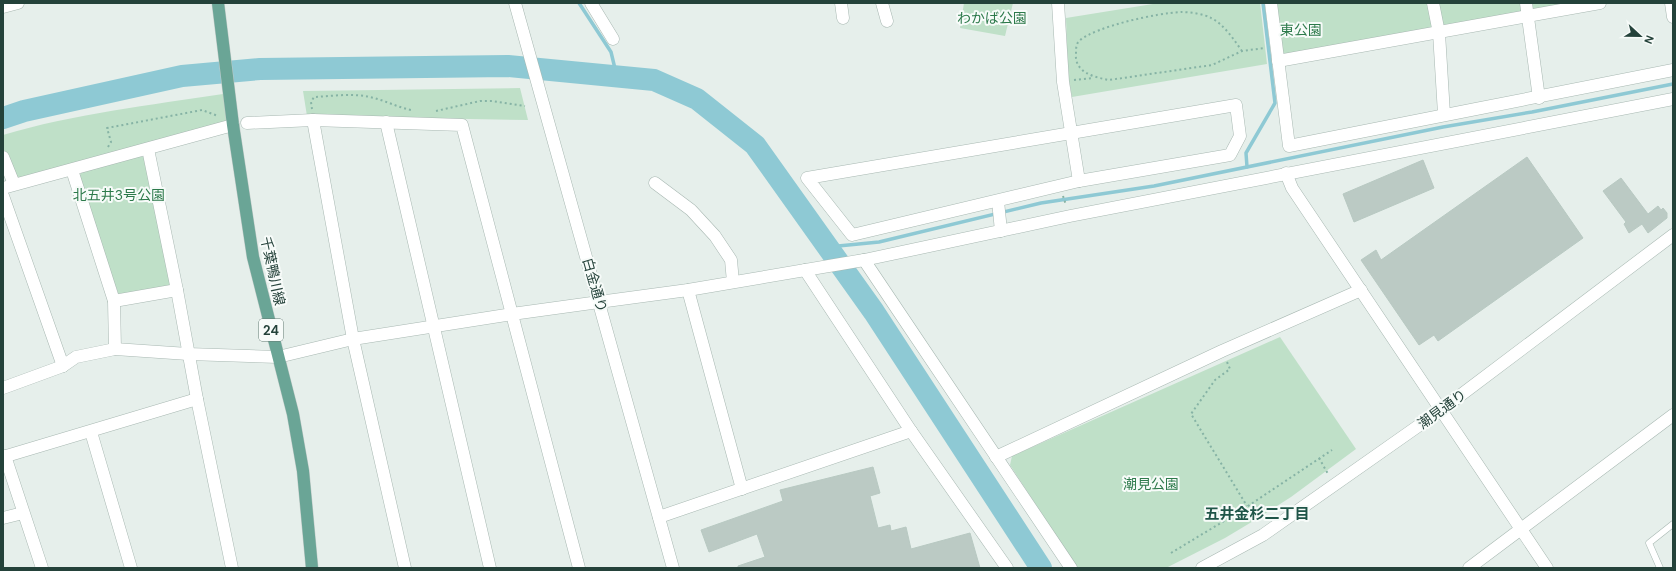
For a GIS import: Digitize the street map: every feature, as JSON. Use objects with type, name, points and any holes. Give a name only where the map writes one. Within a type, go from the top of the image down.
[{"type":"main road","name":"千葉鴨川線","points":[[218,3],[230,91],[228,122],[253,257],[293,414],[303,471],[312,568]]},
{"type":"street","points":[[3,7],[18,3]]},
{"type":"street","name":"白金通り","points":[[515,3],[600,302],[673,568]]},
{"type":"street","points":[[592,3],[614,39]]},
{"type":"street","points":[[841,3],[843,18]]},
{"type":"street","points":[[882,3],[887,21]]},
{"type":"street","points":[[1058,3],[1063,82],[1079,181]]},
{"type":"street","points":[[1271,3],[1289,146],[1444,114],[1539,98],[1673,70]]},
{"type":"street","points":[[1433,3],[1439,33],[1444,114]]},
{"type":"street","points":[[1526,3],[1529,16],[1539,98]]},
{"type":"street","points":[[1278,61],[1600,3]]},
{"type":"street","points":[[1671,3],[1673,17]]},
{"type":"street","points":[[3,388],[63,366],[76,357],[115,349],[188,354],[278,357],[353,339],[512,314],[688,290],[864,260],[1070,216],[1286,173],[1673,99]]},
{"type":"street","points":[[1236,105],[1240,136],[1230,155],[1079,181],[852,235],[807,178],[1072,132],[1236,105]]},
{"type":"street","points":[[313,120],[353,339],[405,568]]},
{"type":"street","points":[[247,123],[313,120],[462,125],[579,568]]},
{"type":"street","points":[[3,157],[8,186],[148,149],[228,122]]},
{"type":"street","points":[[386,122],[490,568]]},
{"type":"street","points":[[148,149],[177,290],[197,400],[232,568]]},
{"type":"street","points":[[72,170],[114,301],[115,349]]},
{"type":"street","points":[[1286,173],[1292,188],[1547,568]]},
{"type":"street","points":[[655,182],[691,210],[715,236],[731,260],[733,282]]},
{"type":"street","points":[[3,196],[63,366]]},
{"type":"street","points":[[998,201],[1001,231]]},
{"type":"street","name":"潮見通り","points":[[1202,568],[1263,535],[1441,410],[1673,235]]},
{"type":"street","points":[[864,260],[1071,568]]},
{"type":"street","points":[[805,270],[912,430],[1007,568]]},
{"type":"street","points":[[114,301],[177,290]]},
{"type":"street","points":[[688,290],[742,489]]},
{"type":"street","points":[[996,457],[1222,351],[1361,290]]},
{"type":"street","points":[[42,568],[4,457],[197,400]]},
{"type":"street","points":[[1469,568],[1673,415]]},
{"type":"street","points":[[659,517],[912,430]]},
{"type":"street","points":[[91,432],[128,567]]},
{"type":"street","points":[[3,518],[23,513]]},
{"type":"lane","points":[[1660,568],[1649,543],[1673,524]]},
{"type":"path","points":[[1095,78],[1079,67],[1075,57],[1076,45],[1078,42],[1098,31],[1162,15],[1183,12],[1211,18],[1230,35],[1242,51]]},
{"type":"path","points":[[1063,82],[1095,78],[1109,80],[1212,65],[1242,51],[1258,49]]},
{"type":"path","points":[[313,120],[311,102],[314,97],[370,97],[394,107],[415,111]]},
{"type":"path","points":[[432,111],[455,108],[480,101],[492,101],[525,106]]},
{"type":"path","points":[[108,148],[111,142],[107,128],[202,110],[228,122]]},
{"type":"path","points":[[1059,186],[1070,216]]},
{"type":"path","points":[[1222,351],[1230,369],[1215,380],[1191,414],[1247,506]]},
{"type":"path","points":[[1171,553],[1247,506],[1332,450]]},
{"type":"path","points":[[1319,458],[1334,484]]},
{"type":"green space","name":"わかば公園","points":[[964,3],[1013,3],[1005,36],[960,28]]},
{"type":"green space","points":[[1159,3],[1260,3],[1267,64],[1072,97],[1068,75],[1066,18]]},
{"type":"green space","name":"東公園","points":[[1271,3],[1600,3],[1278,61]]},
{"type":"green space","points":[[520,88],[528,120],[307,116],[303,91]]},
{"type":"green space","points":[[223,94],[228,122],[19,179],[15,177],[3,147],[3,135],[57,121]]},
{"type":"green space","name":"北五井3号公園","points":[[139,156],[144,157],[171,282],[168,287],[122,296],[118,293],[79,178],[82,170]]},
{"type":"green space","name":"潮見公園","points":[[1280,337],[1356,449],[1291,497],[1255,520],[1225,538],[1166,568],[1077,568],[1010,465],[1012,456]]},
{"type":"building","points":[[1527,157],[1583,238],[1438,341],[1434,335],[1419,345],[1361,260],[1376,250],[1381,260]]},
{"type":"building","points":[[1423,160],[1434,188],[1354,222],[1343,194]]},
{"type":"building","points":[[1621,178],[1648,214],[1658,206],[1661,210],[1663,208],[1667,213],[1667,218],[1648,233],[1642,224],[1629,233],[1624,224],[1626,222],[1603,191]]},
{"type":"building","points":[[873,467],[880,493],[870,496],[878,528],[890,525],[891,531],[906,527],[911,549],[970,533],[980,568],[738,568],[738,566],[765,557],[757,534],[709,552],[701,530],[783,501],[780,490]]},
{"type":"waterway","points":[[579,3],[611,52],[617,77]]},
{"type":"waterway","points":[[1247,167],[1246,153],[1275,103],[1263,3]]},
{"type":"waterway","points":[[3,118],[24,111],[182,76],[260,69],[508,66],[654,80],[697,99],[755,145],[874,312],[1041,568]]},
{"type":"waterway","points":[[828,247],[879,242],[1041,203],[1154,186],[1443,127],[1532,112],[1673,84]]},
{"type":"district","name":"五井金杉二丁目","points":[[1257,514]]}]
